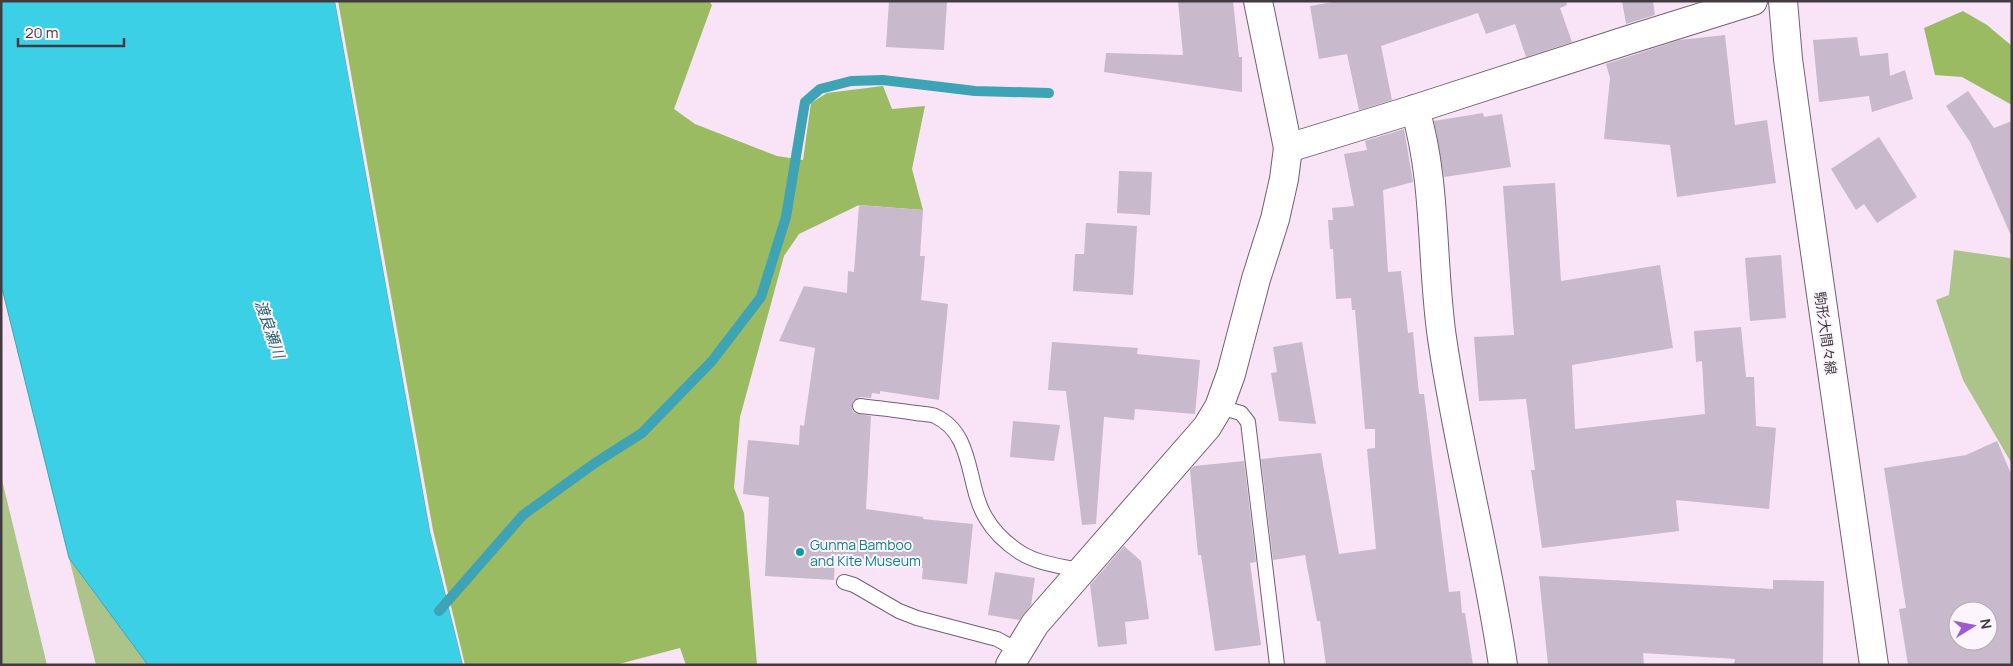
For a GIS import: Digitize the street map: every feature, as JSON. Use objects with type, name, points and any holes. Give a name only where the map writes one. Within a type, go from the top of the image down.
[{"type":"street","points":[[1014,658],[1035,624],[1207,427],[1219,407],[1231,374],[1256,279],[1275,219],[1284,179],[1288,148],[1258,1]]},
{"type":"street","points":[[1288,148],[1753,1]]},
{"type":"street","name":"駒形大間々線","points":[[1783,1],[1788,59],[1800,147],[1874,665]]},
{"type":"street","points":[[1415,109],[1427,163],[1439,316],[1450,390],[1497,619],[1503,665]]},
{"type":"lane","points":[[860,406],[934,416],[948,425],[958,437],[966,453],[978,500],[985,518],[995,532],[1021,553],[1035,560],[1082,571]]},
{"type":"lane","points":[[1219,407],[1241,413],[1248,422],[1277,665]]},
{"type":"lane","points":[[844,582],[854,585],[899,612],[997,639],[1014,658]]},
{"type":"green space","points":[[335,1],[709,1],[712,5],[674,109],[695,124],[777,156],[803,160],[811,103],[827,93],[883,86],[892,109],[925,106],[912,169],[923,210],[859,205],[799,234],[784,256],[740,417],[734,488],[744,513],[757,665],[686,665],[680,648],[615,665],[463,665],[430,531]]},
{"type":"green space","points":[[1963,11],[1987,25],[2012,46],[2012,105],[1962,77],[1935,75],[1924,28]]},
{"type":"green space","points":[[1954,250],[2010,258],[2012,262],[2012,464],[1963,380],[1936,300],[1949,295]]},
{"type":"green space","points":[[1,476],[47,665],[1,665]]},
{"type":"green space","points":[[69,558],[148,665],[96,665]]},
{"type":"water","name":"渡良瀬川","points":[[1,1],[335,1],[430,531],[463,665],[148,665],[69,558],[1,284]]},
{"type":"pier","points":[[335,1],[338,1],[433,530],[465,665],[463,665],[430,531]]},
{"type":"building","points":[[889,1],[947,1],[944,50],[886,47]]},
{"type":"building","points":[[1178,1],[1233,1],[1239,57],[1242,57],[1242,92],[1104,72],[1106,53],[1183,55]]},
{"type":"building","points":[[1338,1],[1566,1],[1567,5],[1560,8],[1572,42],[1526,57],[1515,24],[1486,34],[1478,13],[1381,46],[1392,100],[1359,110],[1347,54],[1319,59],[1310,6]]},
{"type":"building","points":[[1622,1],[1653,1],[1655,15],[1626,24]]},
{"type":"building","points":[[1725,35],[1735,125],[1767,120],[1776,183],[1677,197],[1670,145],[1604,139],[1610,78],[1606,64],[1679,40]]},
{"type":"building","points":[[1857,37],[1860,56],[1888,53],[1890,76],[1905,70],[1913,99],[1872,112],[1869,96],[1819,102],[1813,40]]},
{"type":"building","points":[[1968,91],[1994,128],[2012,121],[2012,238],[1970,142],[1946,106]]},
{"type":"building","points":[[1483,113],[1484,117],[1502,114],[1511,167],[1444,177],[1434,121]]},
{"type":"building","points":[[1404,129],[1413,182],[1383,190],[1388,272],[1401,271],[1408,333],[1413,332],[1419,394],[1424,394],[1449,592],[1460,591],[1462,613],[1465,613],[1473,665],[1326,665],[1320,621],[1317,621],[1305,555],[1273,560],[1261,459],[1321,453],[1339,554],[1376,549],[1367,449],[1375,448],[1375,429],[1365,429],[1355,310],[1352,310],[1351,298],[1336,299],[1333,249],[1330,249],[1328,220],[1333,220],[1332,208],[1354,206],[1344,154],[1367,150],[1365,141]]},
{"type":"building","points":[[1879,137],[1917,197],[1877,223],[1864,204],[1856,210],[1831,169]]},
{"type":"building","points":[[1119,171],[1152,172],[1150,215],[1117,213]]},
{"type":"building","points":[[1555,183],[1561,281],[1660,265],[1673,348],[1572,365],[1575,429],[1705,414],[1702,361],[1696,362],[1694,331],[1741,327],[1746,377],[1754,377],[1756,426],[1776,428],[1769,509],[1676,500],[1679,531],[1542,548],[1531,470],[1535,470],[1526,399],[1479,401],[1474,337],[1514,335],[1503,186]]},
{"type":"building","points":[[859,205],[923,210],[920,256],[925,256],[921,300],[948,304],[939,400],[880,391],[880,394],[872,393],[871,398],[860,397],[853,401],[852,409],[854,413],[871,416],[866,509],[923,517],[923,519],[973,524],[967,584],[922,579],[923,568],[835,555],[834,580],[765,576],[769,497],[743,494],[748,440],[799,445],[800,425],[804,426],[815,348],[779,341],[804,286],[847,293],[848,271],[854,272]]},
{"type":"building","points":[[1086,223],[1137,226],[1133,295],[1073,291],[1075,254],[1084,254]]},
{"type":"building","points":[[1781,255],[1786,318],[1750,321],[1745,258]]},
{"type":"building","points":[[1052,342],[1138,348],[1137,354],[1200,360],[1195,414],[1135,409],[1134,420],[1104,417],[1096,524],[1082,525],[1066,391],[1048,390]]},
{"type":"building","points":[[1302,342],[1316,424],[1279,421],[1271,373],[1277,372],[1273,347]]},
{"type":"building","points":[[1013,421],[1060,425],[1054,461],[1010,457]]},
{"type":"building","points":[[1997,441],[2012,476],[2012,665],[1908,665],[1899,609],[1906,608],[1884,468],[1966,455]]},
{"type":"building","points":[[1244,461],[1256,562],[1250,563],[1261,645],[1215,651],[1201,555],[1198,555],[1190,470],[1194,466]]},
{"type":"building","points":[[1124,546],[1141,561],[1149,619],[1125,622],[1127,644],[1098,647],[1090,585]]},
{"type":"building","points":[[995,572],[1035,578],[1031,605],[1019,620],[988,615]]},
{"type":"building","points":[[1539,576],[1773,589],[1773,580],[1824,581],[1823,665],[1734,665],[1735,659],[1643,653],[1644,665],[1548,665]]},
{"type":"waterway","points":[[439,611],[523,515],[595,463],[642,433],[712,361],[761,297],[786,217],[805,102],[820,89],[851,81],[883,80],[975,91],[1049,93]]},
{"type":"place","name":"Gunma Bamboo and Kite Museum","points":[[800,552]]}]
